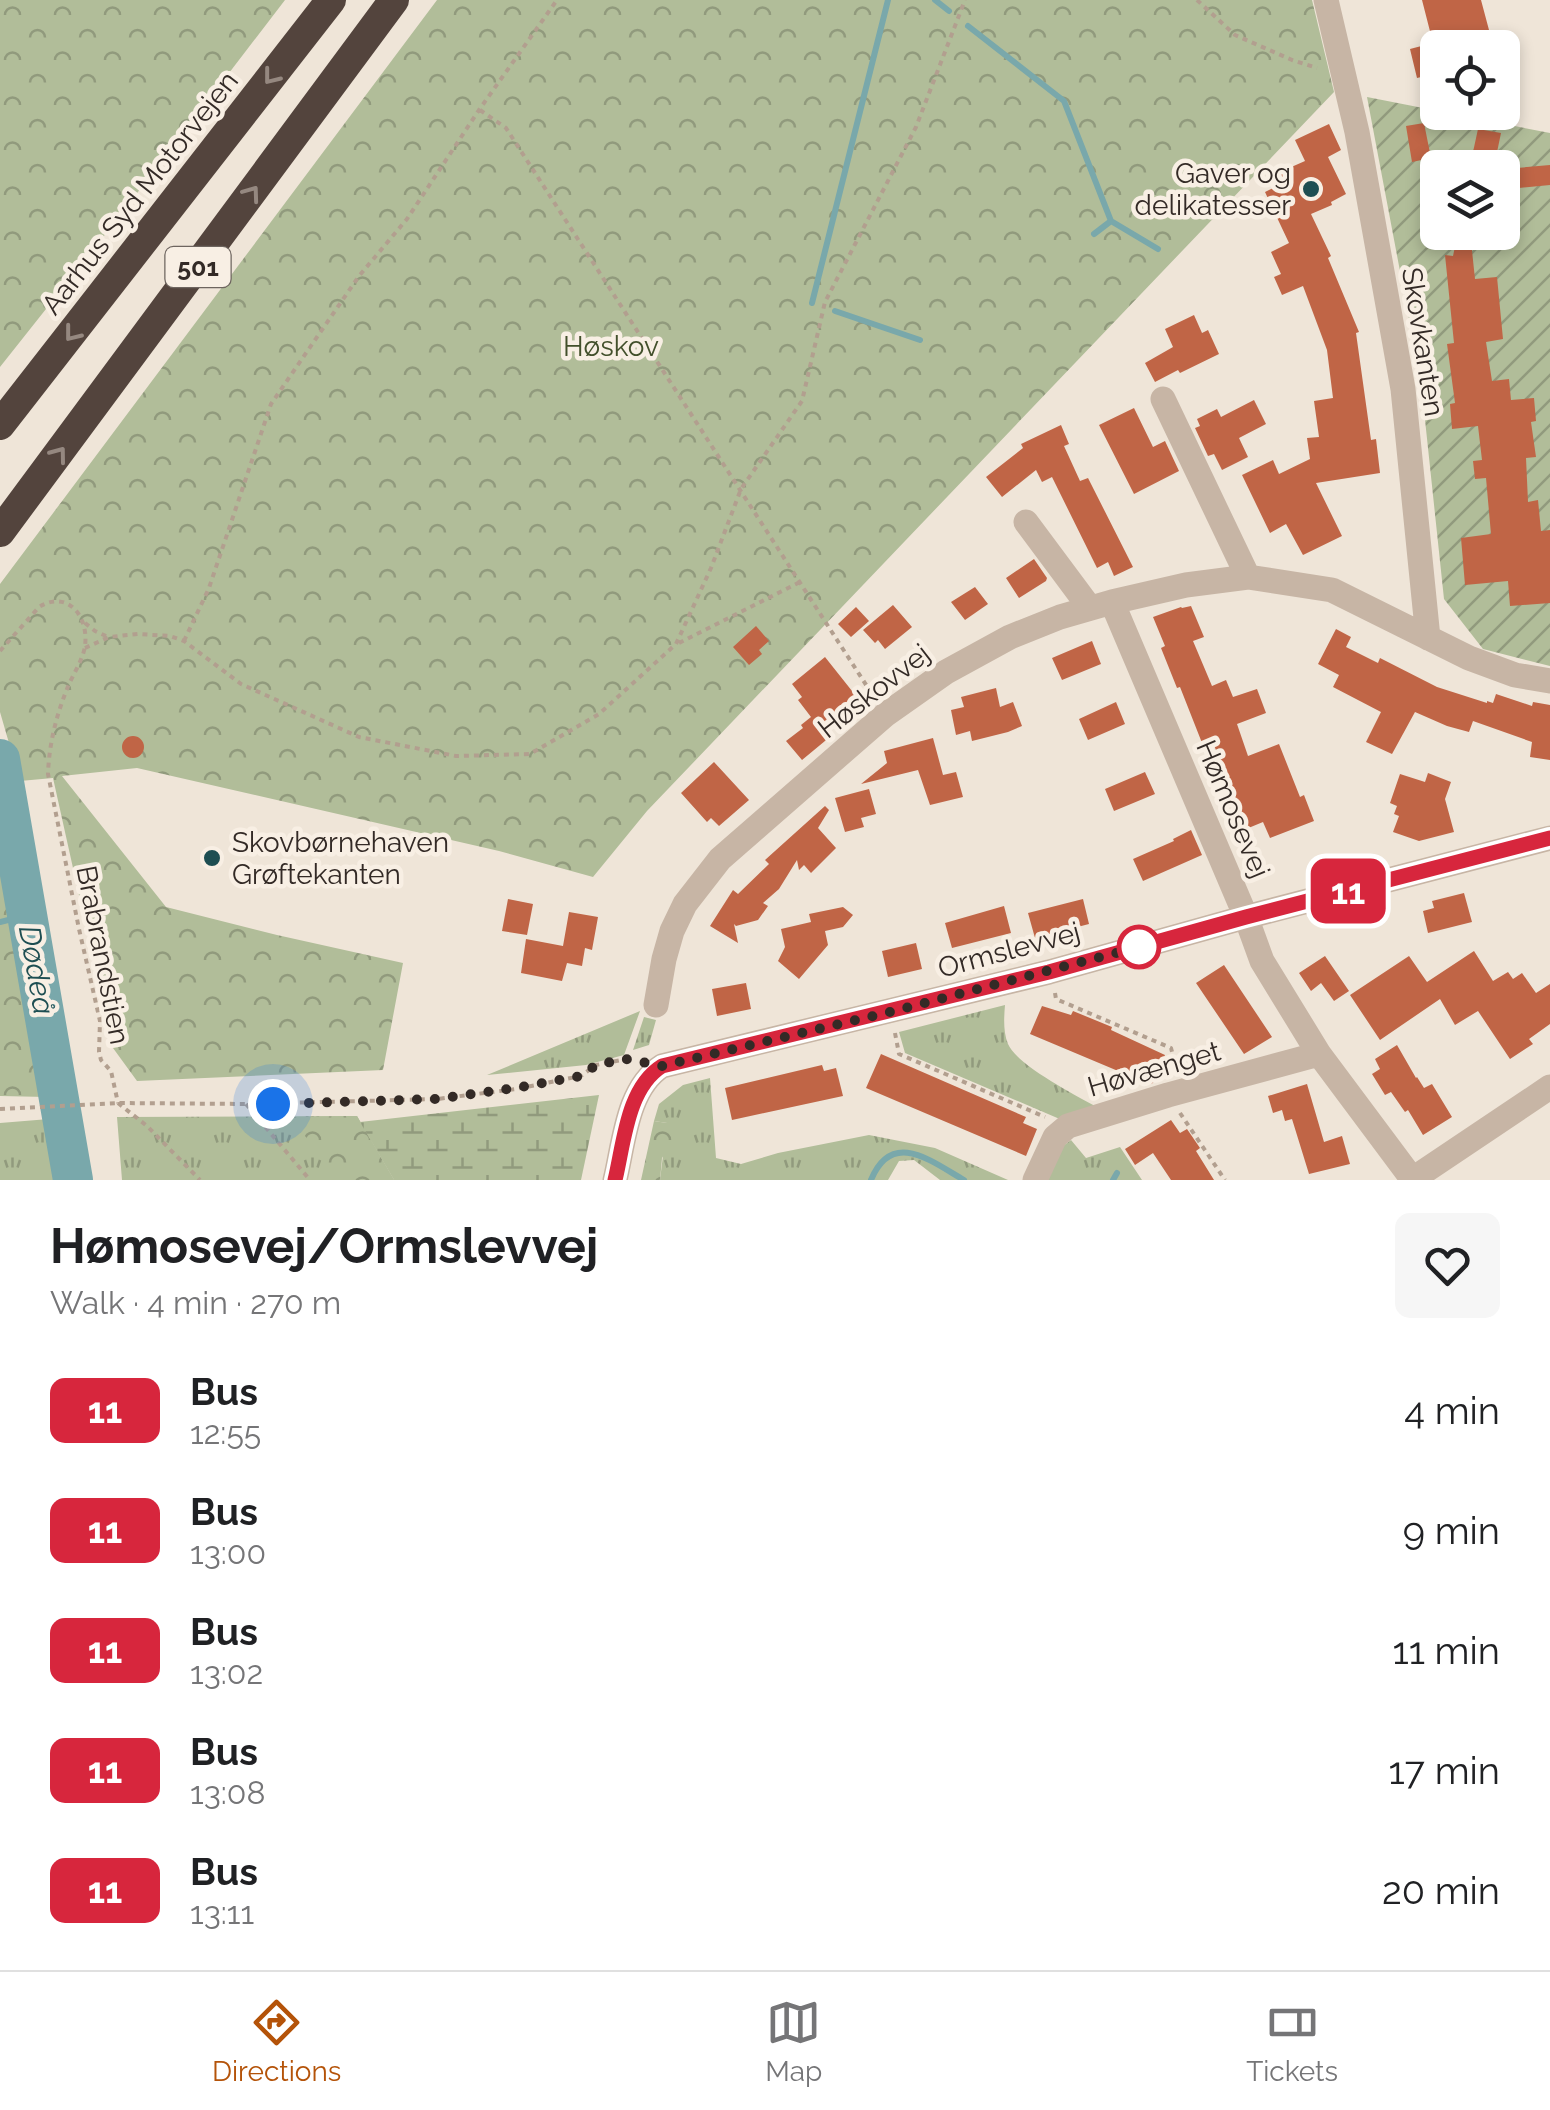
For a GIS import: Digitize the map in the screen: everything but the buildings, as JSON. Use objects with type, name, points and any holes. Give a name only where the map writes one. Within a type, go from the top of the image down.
[{"type":"highway","name":"Aarhus Syd Motorvejen","points":[[0,426],[331,0]]},
{"type":"highway","name":"501","points":[[0,532],[394,0]]},
{"type":"street","name":"Skovkanten","points":[[1326,0],[1345,77],[1404,389],[1428,638]]},
{"type":"street","points":[[1163,399],[1248,577]]},
{"type":"street","name":"Hømosevej","points":[[1026,522],[1101,605],[1246,917],[1262,961],[1320,1054],[1413,1180]]},
{"type":"street","name":"Høskovvej","points":[[656,1005],[672,931],[685,904],[720,859],[885,715],[946,672],[1010,637],[1101,605],[1186,584],[1248,577],[1332,590],[1469,658],[1550,681]]},
{"type":"street","name":"Ormslevvej","points":[[662,1066],[1049,972],[1550,838]]},
{"type":"street","name":"Høvænget","points":[[1035,1180],[1055,1136],[1068,1126],[1320,1054]]},
{"type":"street","points":[[615,1180],[640,1086],[662,1066]]},
{"type":"street","points":[[1413,1180],[1550,1087]]},
{"type":"path","points":[[184,640],[208,588],[271,404],[358,276],[407,219],[557,0]]},
{"type":"path","points":[[676,644],[740,489],[802,401],[825,302],[916,128],[966,0]]},
{"type":"path","points":[[1198,0],[1235,35],[1292,60],[1345,77]]},
{"type":"path","points":[[479,110],[506,128],[885,715]]},
{"type":"path","points":[[85,648],[109,637],[156,634],[184,640],[241,684],[360,738],[456,756],[530,754],[599,714],[676,644],[800,582]]},
{"type":"path","points":[[0,651],[47,602],[71,606],[95,632],[109,637]]},
{"type":"path","name":"Brabrandstien","points":[[84,623],[85,648],[48,748],[48,774],[100,1021],[99,1052],[111,1072],[118,1103]]},
{"type":"path","points":[[1049,972],[1056,999],[1170,1048],[1176,1093],[1225,1180]]},
{"type":"path","points":[[890,1012],[899,1054],[1068,1126]]},
{"type":"path","points":[[0,1110],[118,1103],[436,1099],[581,1076],[596,1065],[626,1059],[662,1066]]},
{"type":"path","points":[[118,1103],[147,1126],[200,1180]]},
{"type":"path","points":[[246,1104],[310,1180]]},
{"type":"green space","points":[[0,0],[285,0],[0,367]]},
{"type":"green space","name":"Høskov","points":[[437,0],[1312,0],[1334,92],[647,811],[593,877],[499,851],[137,768],[62,776],[166,907],[403,963],[383,1070],[137,1081],[113,1048],[53,778],[20,781],[0,712],[0,584]]},
{"type":"green space","points":[[1367,97],[1420,107],[1420,130],[1520,127],[1550,133],[1550,666],[1483,649],[1444,599],[1421,382]]},
{"type":"green space","points":[[0,844],[47,1097],[0,1096]]},
{"type":"green space","points":[[1005,1005],[1005,1035],[1014,1052],[1048,1079],[1097,1107],[1062,1120],[905,1053],[899,1032]]},
{"type":"green space","points":[[640,1011],[624,1055],[586,1065],[487,1075]]},
{"type":"green space","points":[[644,1017],[656,1020],[649,1045],[633,1050]]},
{"type":"green space","points":[[710,1078],[716,1158],[741,1164],[869,1135],[935,1148],[1008,1180],[940,1180],[914,1160],[899,1161],[888,1180],[660,1180],[667,1123],[654,1121],[659,1104],[683,1085]]},
{"type":"green space","points":[[599,1095],[581,1180],[394,1180],[360,1122]]},
{"type":"green space","points":[[357,1116],[394,1180],[122,1180],[117,1117]]},
{"type":"green space","points":[[357,1116],[394,1180],[342,1180],[289,1117]]},
{"type":"green space","points":[[49,1119],[74,1180],[0,1180],[0,1123]]},
{"type":"green space","points":[[654,1121],[667,1123],[678,1134],[662,1158],[660,1180],[641,1180]]},
{"type":"green space","points":[[1071,1140],[1086,1158],[1120,1147],[1142,1180],[1047,1180],[1063,1146]]},
{"type":"waterway","points":[[812,303],[888,0]]},
{"type":"waterway","points":[[935,0],[949,11]]},
{"type":"waterway","points":[[968,26],[1064,101],[1111,221],[1158,249]]},
{"type":"waterway","points":[[1094,234],[1111,221]]},
{"type":"waterway","points":[[835,311],[920,340]]},
{"type":"waterway","name":"Dødeå","points":[[0,759],[73,1180]]},
{"type":"waterway","points":[[0,922],[28,915]]},
{"type":"waterway","points":[[871,1180],[880,1165],[901,1153],[926,1158],[964,1180]]},
{"type":"waterway","points":[[1113,1180],[1117,1173]]},
{"type":"bus line","name":"11","points":[[615,1180],[640,1086],[662,1066],[1049,972],[1550,838]]},
{"type":"place","name":"Gaver og delikatesser","points":[[1311,189]]},
{"type":"place","name":"Skovbørnehaven Grøftekanten","points":[[212,858]]},
{"type":"route","points":[[273,1104],[436,1099],[581,1076],[596,1065],[626,1059],[662,1066],[1139,947]]}]
